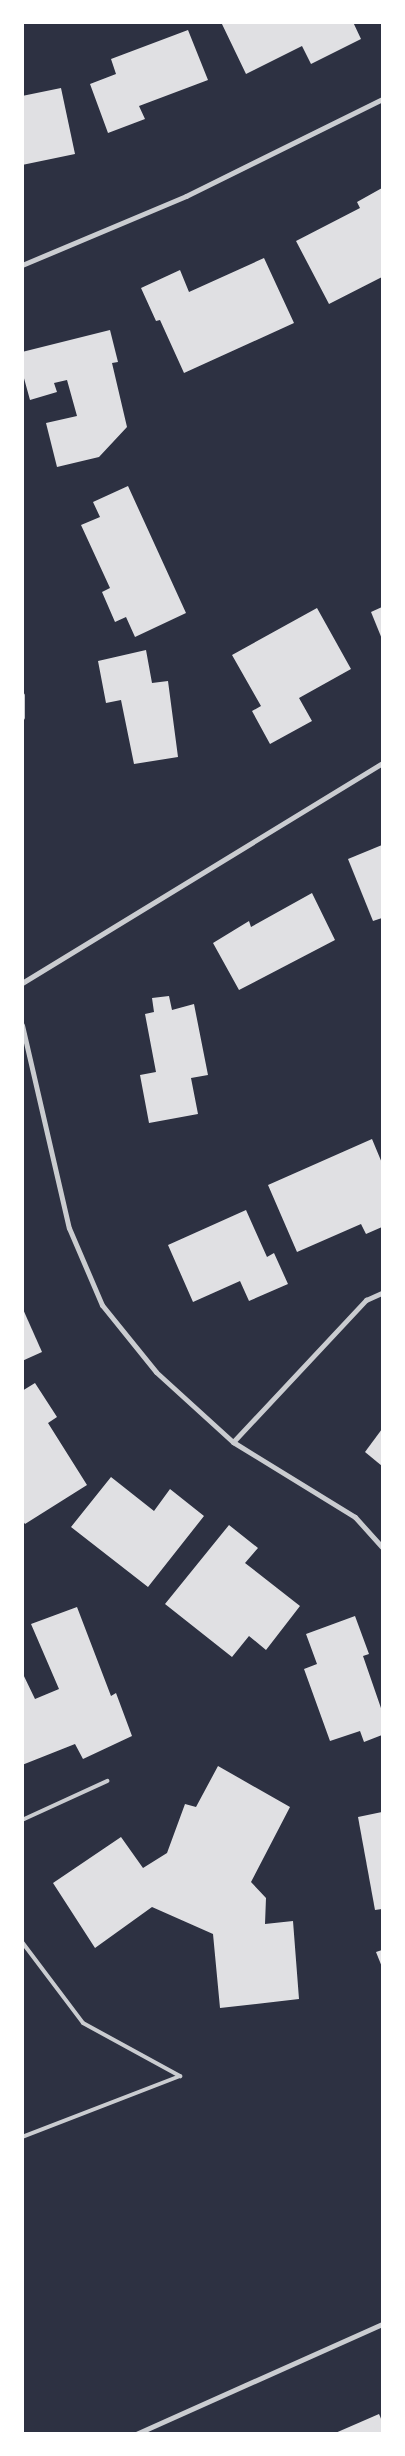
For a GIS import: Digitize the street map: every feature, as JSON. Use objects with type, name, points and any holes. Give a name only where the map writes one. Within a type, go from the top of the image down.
[{"type":"street","points":[[22,265],[186,196],[382,99]]},
{"type":"street","points":[[22,695],[22,717]]},
{"type":"street","points":[[22,983],[382,763]]},
{"type":"street","points":[[22,1025],[69,1228],[102,1305],[156,1372],[233,1442],[355,1517],[382,1547]]},
{"type":"street","points":[[233,1442],[366,1300],[382,1293]]},
{"type":"street","points":[[136,2434],[382,2324]]},
{"type":"lane","points":[[22,1820],[107,1782]]},
{"type":"lane","points":[[22,1942],[83,2023],[180,2076],[22,2137]]},
{"type":"building","points":[[221,22],[353,22],[361,39],[311,64],[302,46],[246,74]]},
{"type":"building","points":[[188,30],[208,80],[139,106],[145,119],[108,133],[90,84],[116,74],[111,59]]},
{"type":"building","points":[[61,88],[75,154],[22,165],[22,96]]},
{"type":"building","points":[[382,188],[382,277],[329,304],[296,241],[360,208],[357,202]]},
{"type":"building","points":[[264,258],[294,323],[184,373],[160,320],[156,321],[141,288],[180,270],[189,292]]},
{"type":"building","points":[[110,330],[118,362],[112,363],[127,427],[99,457],[57,467],[46,423],[77,416],[67,380],[54,383],[57,392],[30,400],[22,371],[22,352]]},
{"type":"building","points":[[128,486],[186,613],[135,637],[126,617],[115,622],[102,592],[110,588],[81,525],[100,517],[93,502]]},
{"type":"building","points":[[382,607],[382,639],[371,612]]},
{"type":"building","points":[[317,608],[351,669],[299,698],[312,721],[270,744],[252,711],[261,706],[232,655]]},
{"type":"building","points":[[146,650],[152,683],[168,681],[178,757],[134,764],[121,700],[106,703],[98,661]]},
{"type":"building","points":[[382,845],[382,918],[373,921],[348,859]]},
{"type":"building","points":[[312,893],[335,940],[239,990],[213,943],[249,921],[251,927]]},
{"type":"building","points":[[169,996],[172,1010],[194,1004],[208,1075],[191,1078],[198,1114],[149,1123],[140,1075],[156,1072],[145,1014],[154,1012],[152,998]]},
{"type":"building","points":[[372,1139],[382,1163],[382,1227],[366,1234],[361,1224],[297,1252],[268,1185]]},
{"type":"building","points":[[246,1210],[267,1257],[274,1253],[288,1284],[249,1301],[240,1281],[193,1302],[168,1245]]},
{"type":"building","points":[[22,1307],[42,1352],[22,1361]]},
{"type":"building","points":[[35,1383],[57,1417],[48,1423],[87,1485],[25,1524],[22,1520],[22,1391]]},
{"type":"building","points":[[382,1429],[382,1466],[365,1452]]},
{"type":"building","points":[[111,1477],[154,1511],[170,1489],[204,1516],[148,1587],[71,1527]]},
{"type":"building","points":[[229,1525],[258,1548],[245,1563],[300,1606],[266,1650],[249,1636],[232,1657],[165,1604]]},
{"type":"building","points":[[77,1607],[111,1696],[116,1693],[132,1736],[83,1759],[75,1744],[22,1765],[22,1672],[35,1699],[59,1689],[31,1624]]},
{"type":"building","points":[[355,1616],[369,1654],[363,1656],[382,1711],[382,1735],[364,1742],[360,1731],[330,1741],[304,1669],[317,1664],[306,1634]]},
{"type":"building","points":[[218,1766],[290,1807],[251,1882],[266,1898],[265,1924],[293,1921],[299,1999],[220,2008],[213,1934],[152,1907],[95,1948],[53,1883],[121,1837],[143,1868],[167,1853],[185,1804],[196,1807]]},
{"type":"building","points":[[382,1812],[382,1909],[375,1910],[358,1817]]},
{"type":"building","points":[[382,1950],[382,1967],[376,1952]]},
{"type":"building","points":[[379,2414],[382,2421],[382,2434],[333,2434]]}]
